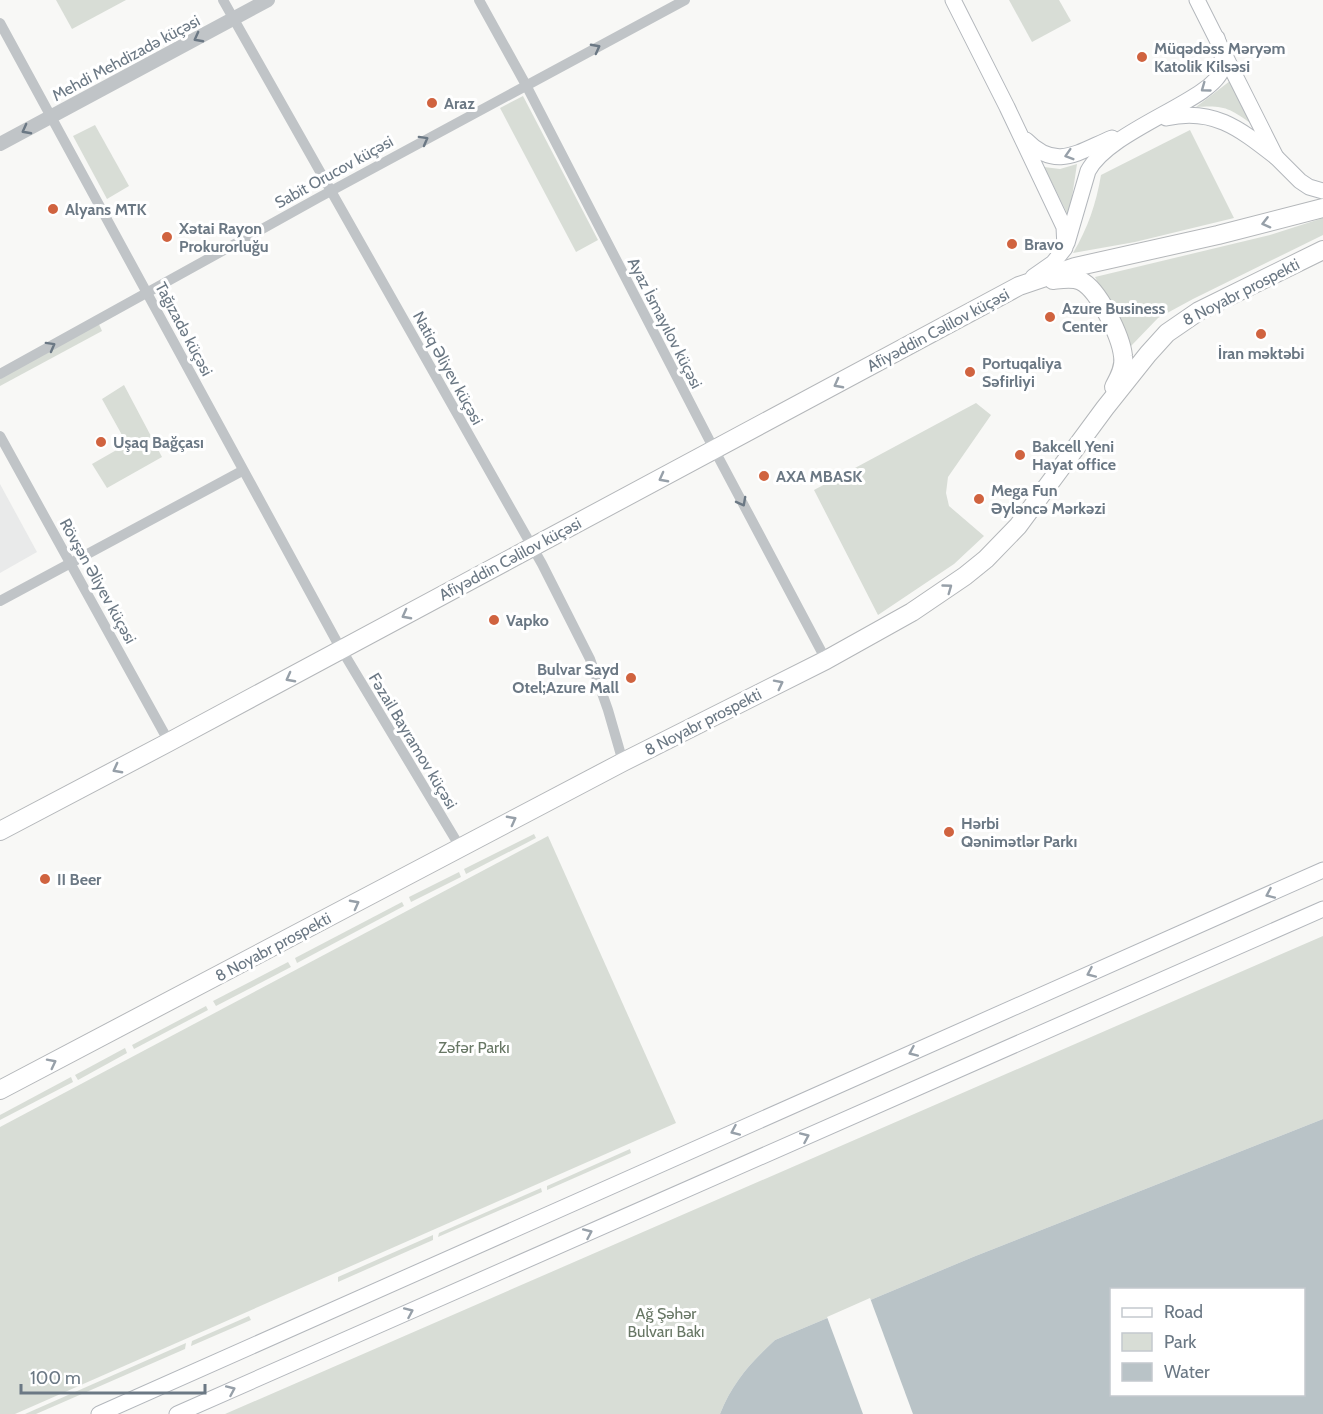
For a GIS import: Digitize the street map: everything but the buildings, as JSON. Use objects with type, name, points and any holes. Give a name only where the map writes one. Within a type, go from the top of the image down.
[{"type":"highway","points":[[1019,286],[1075,267],[1230,232],[1323,208]]},
{"type":"highway","name":"8 Noyabr prospekti","points":[[0,1090],[623,762],[826,660],[912,612],[986,559],[1029,512],[1105,408],[1148,354],[1179,324],[1199,311],[1323,250]]},
{"type":"highway","points":[[1019,286],[1074,279],[1089,286],[1096,295],[1117,335],[1123,356],[1122,369],[1105,408]]},
{"type":"highway","name":"Afiyəddin Cəlilov küçəsi","points":[[0,831],[715,451],[1019,286]]},
{"type":"main road","points":[[953,0],[1060,217],[1066,233],[1065,248]]},
{"type":"main road","points":[[1197,0],[1276,157]]},
{"type":"main road","points":[[1019,286],[1046,268],[1065,248],[1093,161],[1139,127],[1193,97],[1217,79],[1222,72],[1223,63],[1217,38]]},
{"type":"main road","points":[[1020,135],[1046,156],[1065,157],[1167,117],[1199,114],[1228,123],[1276,157],[1300,182],[1323,191]]},
{"type":"main road","points":[[99,1414],[1323,870]]},
{"type":"main road","points":[[177,1414],[1323,909]]},
{"type":"street","name":"Natiq Əliyev küçəsi","points":[[224,0],[572,622],[590,659],[623,762]]},
{"type":"street","name":"Mehdi Mehdizadə küçəsi","points":[[0,144],[268,0]]},
{"type":"street","name":"Ayaz İsmayılov küçəsi","points":[[479,0],[526,85],[826,660]]},
{"type":"street","name":"Sabit Orucov küçəsi","points":[[0,374],[331,191],[685,0]]},
{"type":"street","name":"Tağızadə küçəsi","points":[[0,23],[341,650]]},
{"type":"street","name":"Rövşən Əliyev küçəsi","points":[[0,436],[170,742]]},
{"type":"street","points":[[0,601],[242,471]]},
{"type":"street","name":"Fəzail Bayramov küçəsi","points":[[341,650],[460,847]]},
{"type":"shaded area","points":[[0,484],[37,552],[0,573]]},
{"type":"green space","points":[[56,0],[126,0],[72,29]]},
{"type":"green space","points":[[1009,0],[1059,0],[1071,21],[1032,42]]},
{"type":"green space","points":[[1230,81],[1252,124],[1226,109],[1196,107]]},
{"type":"green space","points":[[523,96],[598,240],[576,252],[500,108]]},
{"type":"green space","points":[[95,125],[129,186],[107,199],[73,136]]},
{"type":"green space","points":[[1190,130],[1234,218],[1135,242],[1073,253],[1091,216],[1101,175]]},
{"type":"green space","points":[[1077,164],[1069,217],[1044,167],[1060,169]]},
{"type":"green space","points":[[1323,218],[1323,235],[1158,318],[1131,346],[1095,277],[1270,235]]},
{"type":"green space","points":[[98,322],[102,331],[0,386],[0,377]]},
{"type":"green space","points":[[124,385],[162,457],[107,488],[92,464],[127,444],[102,399]]},
{"type":"green space","points":[[976,403],[991,415],[948,477],[946,493],[949,506],[984,536],[954,564],[878,615],[814,490]]},
{"type":"green space","points":[[534,834],[536,838],[466,874],[464,869]]},
{"type":"green space","name":"Zəfər Parkı","points":[[548,836],[676,1123],[15,1414],[0,1414],[0,1127]]},
{"type":"green space","points":[[459,872],[461,877],[411,902],[409,897]]},
{"type":"green space","points":[[402,902],[404,906],[297,963],[295,958]]},
{"type":"green space","name":"Ağ Şəhər Bulvarı Bakı","points":[[1323,936],[1323,1119],[973,1257],[775,1340],[743,1374],[730,1392],[720,1414],[225,1414]]},
{"type":"green space","points":[[288,962],[291,967],[216,1006],[213,1001]]},
{"type":"green space","points":[[206,1006],[208,1010],[134,1049],[132,1045]]},
{"type":"green space","points":[[125,1048],[127,1053],[78,1080],[75,1075]]},
{"type":"green space","points":[[71,1077],[73,1082],[0,1120],[0,1115]]},
{"type":"green space","points":[[630,1149],[631,1153],[547,1190],[547,1186]]},
{"type":"green space","points":[[541,1188],[542,1192],[438,1237],[439,1233]]},
{"type":"green space","points":[[433,1235],[433,1240],[338,1282],[338,1277]]},
{"type":"green space","points":[[249,1316],[251,1320],[191,1346],[192,1341]]},
{"type":"green space","points":[[186,1343],[185,1349],[36,1414],[25,1414]]},
{"type":"water","points":[[1323,1119],[1323,1414],[720,1414],[730,1392],[743,1374],[775,1340],[973,1257]]},
{"type":"pier","points":[[870,1298],[913,1414],[863,1414],[827,1317]]},
{"type":"place","name":"Müqədəss Məryəm Katolik Kilsəsi","points":[[1142,57]]},
{"type":"place","name":"Araz","points":[[432,103]]},
{"type":"place","name":"Alyans MTK","points":[[53,209]]},
{"type":"place","name":"Xətai Rayon Prokurorluğu","points":[[167,237]]},
{"type":"place","name":"Bravo","points":[[1012,244]]},
{"type":"place","name":"Azure Business Center","points":[[1050,317]]},
{"type":"place","name":"İran məktəbi","points":[[1261,334]]},
{"type":"place","name":"Portuqaliya Səfirliyi","points":[[970,372]]},
{"type":"place","name":"Uşaq Bağçası","points":[[101,442]]},
{"type":"place","name":"Bakcell Yeni Hayat office","points":[[1020,455]]},
{"type":"place","name":"AXA MBASK","points":[[764,476]]},
{"type":"place","name":"Mega Fun Əyləncə Mərkəzi","points":[[979,499]]},
{"type":"place","name":"Vapko","points":[[494,620]]},
{"type":"place","name":"Bulvar Sayd Otel;Azure Mall","points":[[631,678]]},
{"type":"place","name":"Hərbi Qənimətlər Parkı","points":[[949,832]]},
{"type":"place","name":"II Beer","points":[[45,879]]}]
